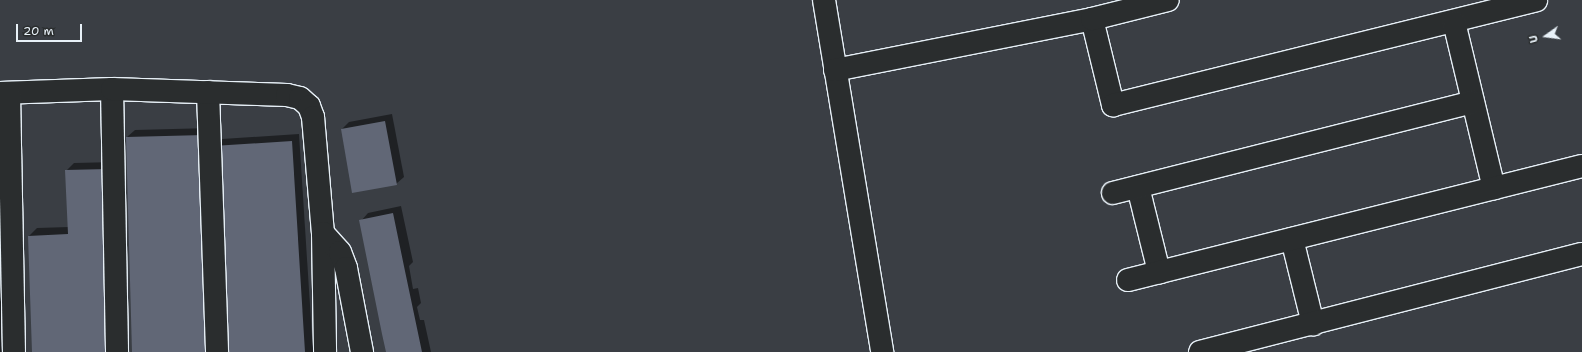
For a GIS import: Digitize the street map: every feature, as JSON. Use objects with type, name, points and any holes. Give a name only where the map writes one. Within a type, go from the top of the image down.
[{"type":"street","points":[[824,0],[882,352]]},
{"type":"street","points":[[835,70],[1105,11],[1168,0]]},
{"type":"street","points":[[1105,11],[1113,105],[1454,22],[1536,0]]},
{"type":"street","points":[[1454,22],[1494,188]]},
{"type":"street","points":[[112,90],[117,352]]},
{"type":"street","points":[[14,352],[5,93],[112,90],[288,95],[300,98],[309,106],[313,117],[323,233],[325,352]]},
{"type":"street","points":[[208,92],[216,352]]},
{"type":"street","points":[[1113,193],[1473,102]]},
{"type":"street","points":[[1128,280],[1582,166]]},
{"type":"street","points":[[1138,187],[1159,272]]},
{"type":"street","points":[[323,233],[340,252],[346,268],[362,352]]},
{"type":"street","points":[[1292,239],[1313,324]]},
{"type":"street","points":[[1200,352],[1238,347],[1313,324],[1582,254]]},
{"type":"building","points":[[385,121],[397,185],[352,193],[341,129]]},
{"type":"building","points":[[204,135],[210,352],[132,352],[126,137]]},
{"type":"building","points":[[292,141],[305,352],[226,352],[213,146]]},
{"type":"building","points":[[109,169],[115,352],[32,352],[28,236],[68,234],[65,170]]},
{"type":"building","points":[[393,213],[422,352],[386,352],[382,334],[359,220]]}]
